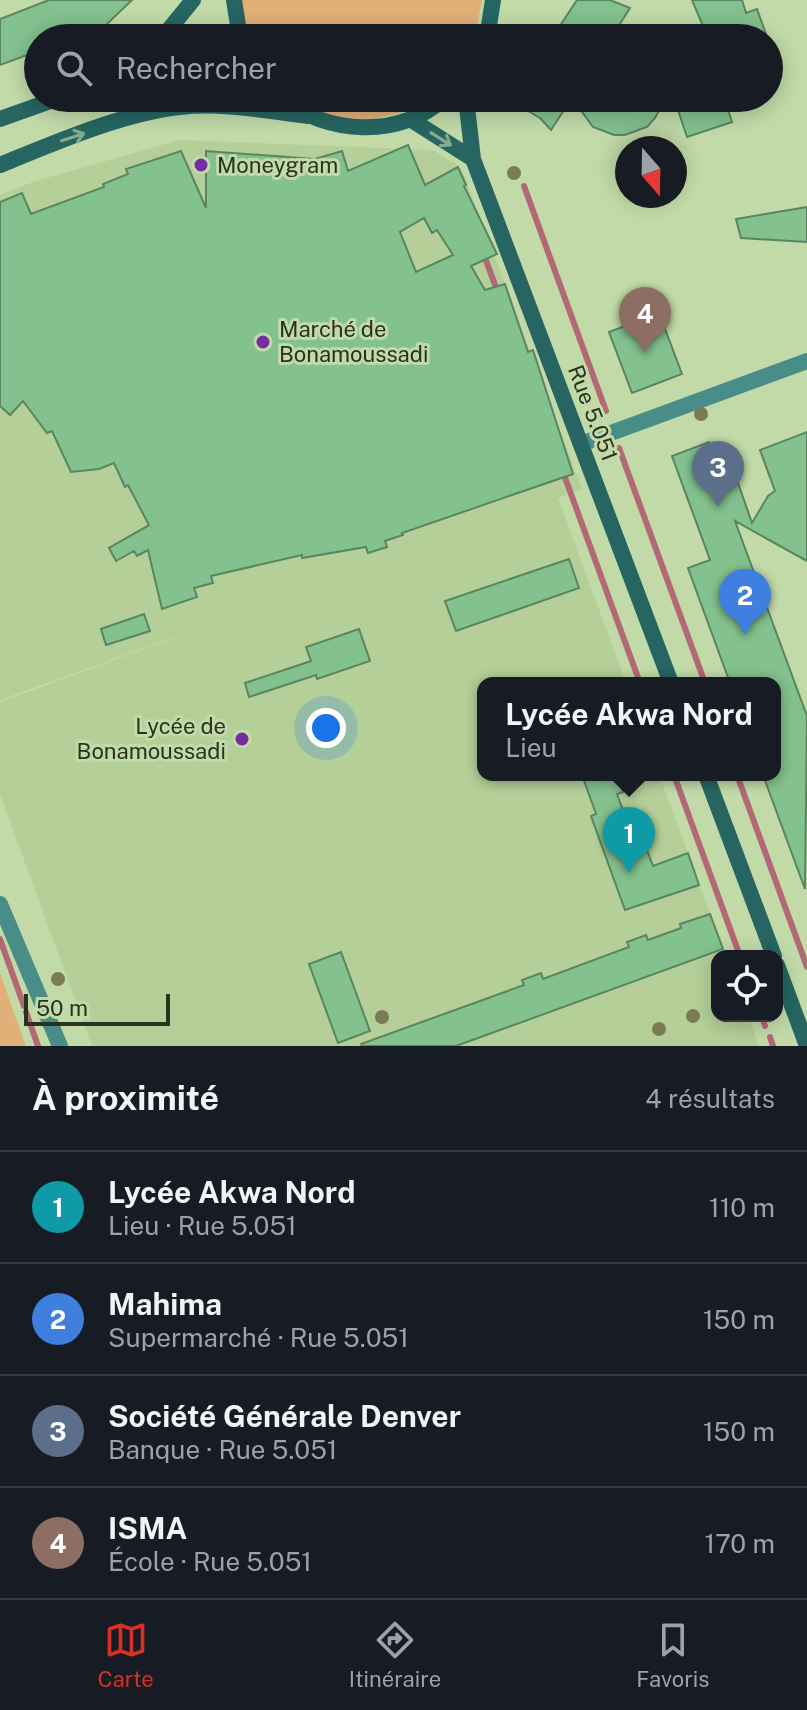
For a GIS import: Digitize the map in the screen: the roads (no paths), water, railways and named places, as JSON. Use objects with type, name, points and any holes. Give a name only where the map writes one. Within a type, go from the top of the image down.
[{"type":"main road","points":[[173,24],[193,0]]},
{"type":"main road","points":[[234,0],[238,24]]},
{"type":"main road","points":[[489,24],[493,0]]},
{"type":"main road","points":[[0,119],[24,110]]},
{"type":"main road","points":[[0,165],[150,112]]},
{"type":"main road","points":[[271,112],[308,116],[358,128],[410,119],[422,112]]},
{"type":"main road","points":[[302,112],[308,116]]},
{"type":"main road","name":"Rue 5.051","points":[[468,112],[473,159],[669,677]]},
{"type":"main road","points":[[410,119],[473,159]]},
{"type":"main road","points":[[708,781],[772,950]]},
{"type":"main road","points":[[783,981],[807,1046]]},
{"type":"street","points":[[581,444],[807,361]]},
{"type":"street","points":[[0,904],[60,1046]]},
{"type":"waterway","points":[[524,186],[606,411]]},
{"type":"waterway","points":[[484,255],[498,293]]},
{"type":"waterway","points":[[619,448],[703,677]]},
{"type":"waterway","points":[[563,472],[638,677]]},
{"type":"waterway","points":[[676,781],[738,950]]},
{"type":"waterway","points":[[739,781],[807,967]]},
{"type":"waterway","points":[[0,939],[24,1006]]},
{"type":"waterway","points":[[26,1012],[38,1046]]},
{"type":"waterway","points":[[764,1022],[765,1026]]},
{"type":"waterway","points":[[770,1037],[773,1046]]},
{"type":"place","name":"Moneygram","points":[[201,165]]},
{"type":"place","name":"Marché de Bonamoussadi","points":[[263,342]]},
{"type":"place","name":"ISMA","points":[[645,353]]},
{"type":"place","name":"Société Générale Denver","points":[[718,507]]},
{"type":"place","name":"Mahima","points":[[745,635]]},
{"type":"place","name":"Lycée de Bonamoussadi","points":[[242,739]]},
{"type":"place","name":"Lycée Akwa Nord","points":[[629,873]]}]
